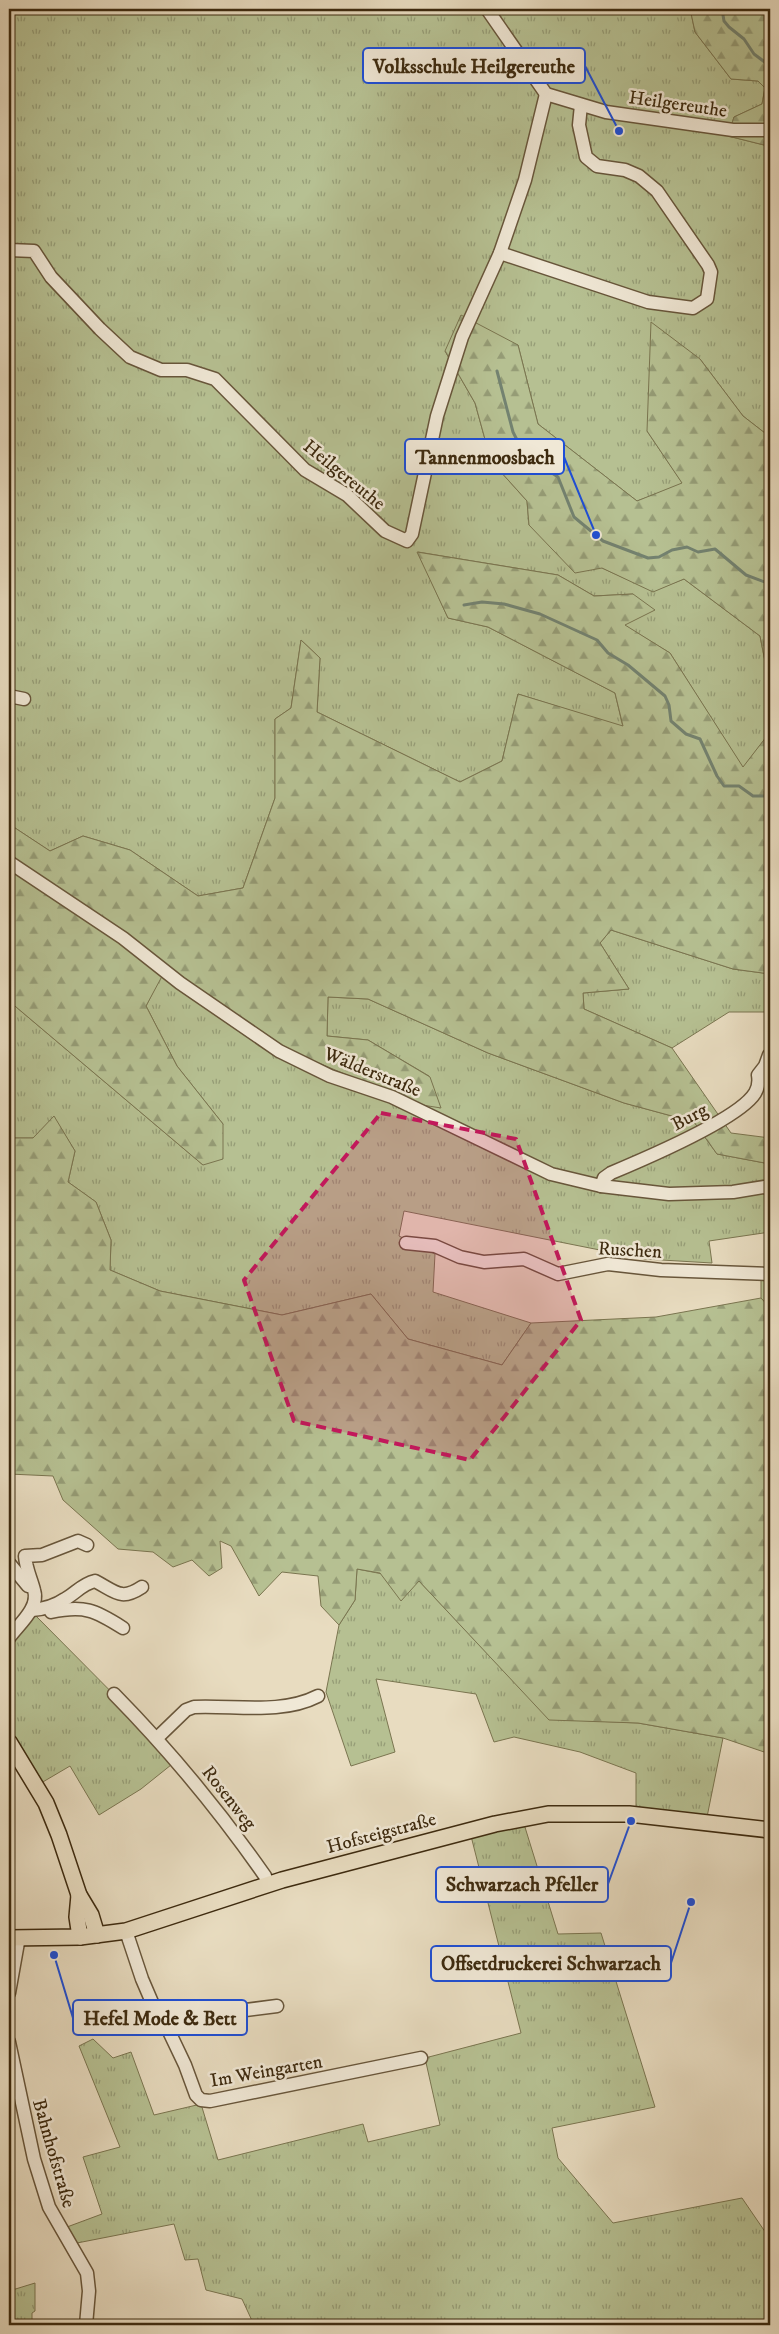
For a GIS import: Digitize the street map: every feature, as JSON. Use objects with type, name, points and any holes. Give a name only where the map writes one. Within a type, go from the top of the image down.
[{"type":"main road","points":[[9,1742],[46,1804],[60,1834],[79,1895],[91,1914],[97,1935]]},
{"type":"main road","name":"Hofsteigstraße","points":[[14,1938],[80,1937],[126,1931],[268,1884],[494,1824],[548,1814],[629,1814],[770,1830]]},
{"type":"main road","points":[[79,1895],[77,1917],[80,1937]]},
{"type":"street","points":[[487,9],[546,94]]},
{"type":"street","name":"Heilgereuthe","points":[[9,250],[34,251],[51,277],[100,329],[130,357],[146,366],[161,370],[187,370],[215,379],[305,470],[347,495],[385,531],[407,541],[412,534],[437,416],[462,337],[500,253],[525,180],[546,94],[606,112],[733,130],[770,130]]},
{"type":"street","points":[[500,253],[648,302],[694,308],[707,299],[711,272],[708,265],[657,191],[639,176],[625,170],[597,166],[586,157],[579,126],[581,105]]},
{"type":"street","points":[[9,696],[24,699]]},
{"type":"street","name":"Wälderstraße","points":[[9,862],[123,938],[180,983],[279,1051],[330,1076],[392,1097],[551,1174],[601,1186],[677,1194],[733,1192],[770,1186]]},
{"type":"street","name":"Burg","points":[[601,1186],[604,1178],[612,1173],[676,1144],[741,1106],[756,1093],[759,1081],[758,1075],[765,1066],[769,1054]]},
{"type":"street","name":"Ruschen","points":[[406,1244],[435,1246],[460,1257],[484,1262],[524,1259],[558,1274],[608,1264],[661,1270],[770,1274]]},
{"type":"street","points":[[37,1607],[35,1592],[28,1577],[24,1556],[42,1555],[78,1541],[87,1545]]},
{"type":"street","points":[[9,1563],[27,1584],[37,1607],[52,1612],[66,1608],[84,1608],[101,1613],[123,1628]]},
{"type":"street","points":[[9,1638],[37,1607],[66,1599],[86,1583],[95,1581],[120,1595],[131,1594],[142,1586]]},
{"type":"street","name":"Rosenweg","points":[[114,1694],[157,1738],[226,1820],[265,1876],[268,1884]]},
{"type":"street","points":[[157,1738],[186,1710],[194,1707],[280,1707],[298,1704],[318,1696]]},
{"type":"street","name":"Im Weingarten","points":[[126,1931],[142,1979],[185,2065],[196,2095],[201,2100],[210,2101],[420,2058]]},
{"type":"street","points":[[9,1993],[14,1938]]},
{"type":"street","points":[[165,2023],[175,2019],[277,2006]]},
{"type":"street","name":"Bahnhofstraße","points":[[9,2042],[34,2159],[43,2189],[56,2221],[87,2273],[89,2291],[88,2324]]},
{"type":"highlighted area","points":[[381,1113],[516,1139],[581,1320],[470,1460],[294,1421],[244,1280]]},
{"type":"green space","points":[[9,9],[685,9],[691,13],[695,32],[731,79],[758,81],[765,88],[762,104],[734,117],[728,136],[764,145],[770,149],[770,437],[743,416],[700,359],[647,431],[683,484],[637,501],[538,424],[518,345],[445,351],[475,403],[491,461],[527,501],[529,525],[602,568],[653,591],[684,579],[760,636],[770,687],[770,732],[743,768],[670,653],[624,625],[633,594],[594,596],[558,575],[418,552],[448,618],[488,627],[615,693],[623,727],[518,694],[502,761],[460,782],[317,712],[320,658],[301,640],[291,708],[275,719],[275,798],[243,888],[198,896],[130,850],[83,836],[50,851],[9,824]]},
{"type":"green space","points":[[685,9],[770,9],[770,149],[764,145],[728,136],[734,117],[762,104],[765,88],[758,81],[731,79],[695,32],[691,13]]},
{"type":"green space","points":[[461,315],[518,345],[538,424],[637,501],[682,483],[647,431],[651,322],[700,359],[743,416],[770,437],[770,687],[760,636],[684,579],[653,592],[602,568],[575,573],[529,525],[527,501],[491,461],[475,403],[445,351]]},
{"type":"green space","points":[[417,552],[558,575],[594,596],[633,594],[655,610],[625,625],[670,653],[743,767],[770,732],[770,974],[733,969],[611,930],[600,943],[629,989],[583,993],[584,1009],[672,1048],[731,1133],[770,1138],[770,1164],[717,1154],[694,1122],[624,1103],[488,1053],[368,999],[328,997],[327,1036],[368,1040],[430,1077],[441,1108],[416,1104],[283,1048],[167,967],[146,1006],[177,1066],[223,1124],[223,1159],[203,1165],[9,1001],[9,824],[50,851],[83,836],[130,850],[198,896],[243,888],[275,798],[275,719],[291,708],[301,640],[320,658],[317,712],[460,782],[502,761],[518,694],[623,726],[615,693],[488,627],[448,618]]},
{"type":"green space","points":[[611,930],[733,969],[770,974],[770,1012],[729,1012],[672,1048],[584,1009],[583,993],[629,989],[600,943]]},
{"type":"green space","points":[[166,966],[440,1108],[429,1076],[368,1040],[327,1036],[328,997],[368,999],[488,1053],[624,1103],[694,1122],[717,1154],[770,1164],[770,1232],[709,1241],[712,1263],[645,1259],[404,1211],[399,1236],[435,1254],[433,1292],[531,1323],[502,1365],[408,1339],[371,1294],[282,1315],[160,1291],[110,1270],[111,1240],[96,1202],[68,1182],[75,1151],[54,1117],[33,1138],[9,1138],[9,1001],[203,1165],[223,1124],[177,1066],[146,1006]]},
{"type":"green space","points":[[54,1116],[75,1151],[68,1182],[96,1202],[111,1240],[110,1270],[160,1291],[282,1315],[371,1294],[408,1339],[502,1365],[531,1323],[656,1317],[761,1298],[770,1308],[770,1754],[723,1738],[638,1723],[549,1720],[419,1581],[401,1601],[380,1573],[357,1569],[355,1600],[339,1625],[321,1606],[318,1576],[282,1572],[259,1596],[231,1546],[220,1541],[222,1568],[209,1576],[192,1560],[173,1567],[153,1552],[118,1549],[63,1500],[53,1476],[9,1474],[9,1138],[33,1138]]},
{"type":"green space","points":[[761,1277],[770,1277],[770,1308],[761,1298]]},
{"type":"green space","points":[[357,1569],[419,1581],[549,1719],[638,1723],[723,1738],[707,1817],[636,1808],[636,1773],[580,1752],[514,1737],[494,1742],[476,1694],[376,1679],[395,1752],[351,1766],[326,1692],[339,1625],[355,1600]]},
{"type":"green space","points":[[32,1612],[157,1738],[176,1761],[141,1789],[99,1815],[70,1766],[36,1786],[9,1741],[9,1639]]},
{"type":"green space","points":[[524,1824],[558,1934],[601,1933],[655,2107],[552,2128],[558,2158],[613,2223],[742,2198],[770,2239],[770,2325],[254,2325],[242,2299],[206,2290],[198,2259],[185,2260],[174,2224],[77,2243],[67,2227],[102,2214],[83,2157],[120,2147],[79,2046],[93,2039],[113,2058],[131,2052],[154,2115],[201,2104],[218,2160],[363,2124],[368,2142],[440,2125],[425,2058],[521,2033],[471,1836]]},
{"type":"green space","points":[[35,2283],[35,2311],[32,2313],[32,2325],[9,2325],[9,2291]]},
{"type":"waterway","points":[[722,9],[724,21],[729,27],[744,39],[754,54],[770,66]]},
{"type":"waterway","points":[[497,371],[513,432],[525,456],[533,465],[546,469],[558,477],[574,517],[603,541],[648,558],[659,557],[672,550],[687,547],[698,552],[715,549],[746,575],[770,584]]},
{"type":"waterway","points":[[464,605],[482,602],[504,604],[540,614],[597,640],[608,653],[628,665],[665,696],[669,705],[671,721],[686,734],[700,739],[717,776],[724,786],[739,786],[753,796],[766,796],[770,799]]},
{"type":"place","name":"Volksschule Heilgereuthe","points":[[619,131]]},
{"type":"place","name":"Tannenmoosbach","points":[[596,535]]},
{"type":"place","name":"Schwarzach Pfeller","points":[[631,1821]]},
{"type":"place","name":"Offsetdruckerei Schwarzach","points":[[691,1902]]},
{"type":"place","name":"Hefel Mode & Bett","points":[[54,1955]]}]
